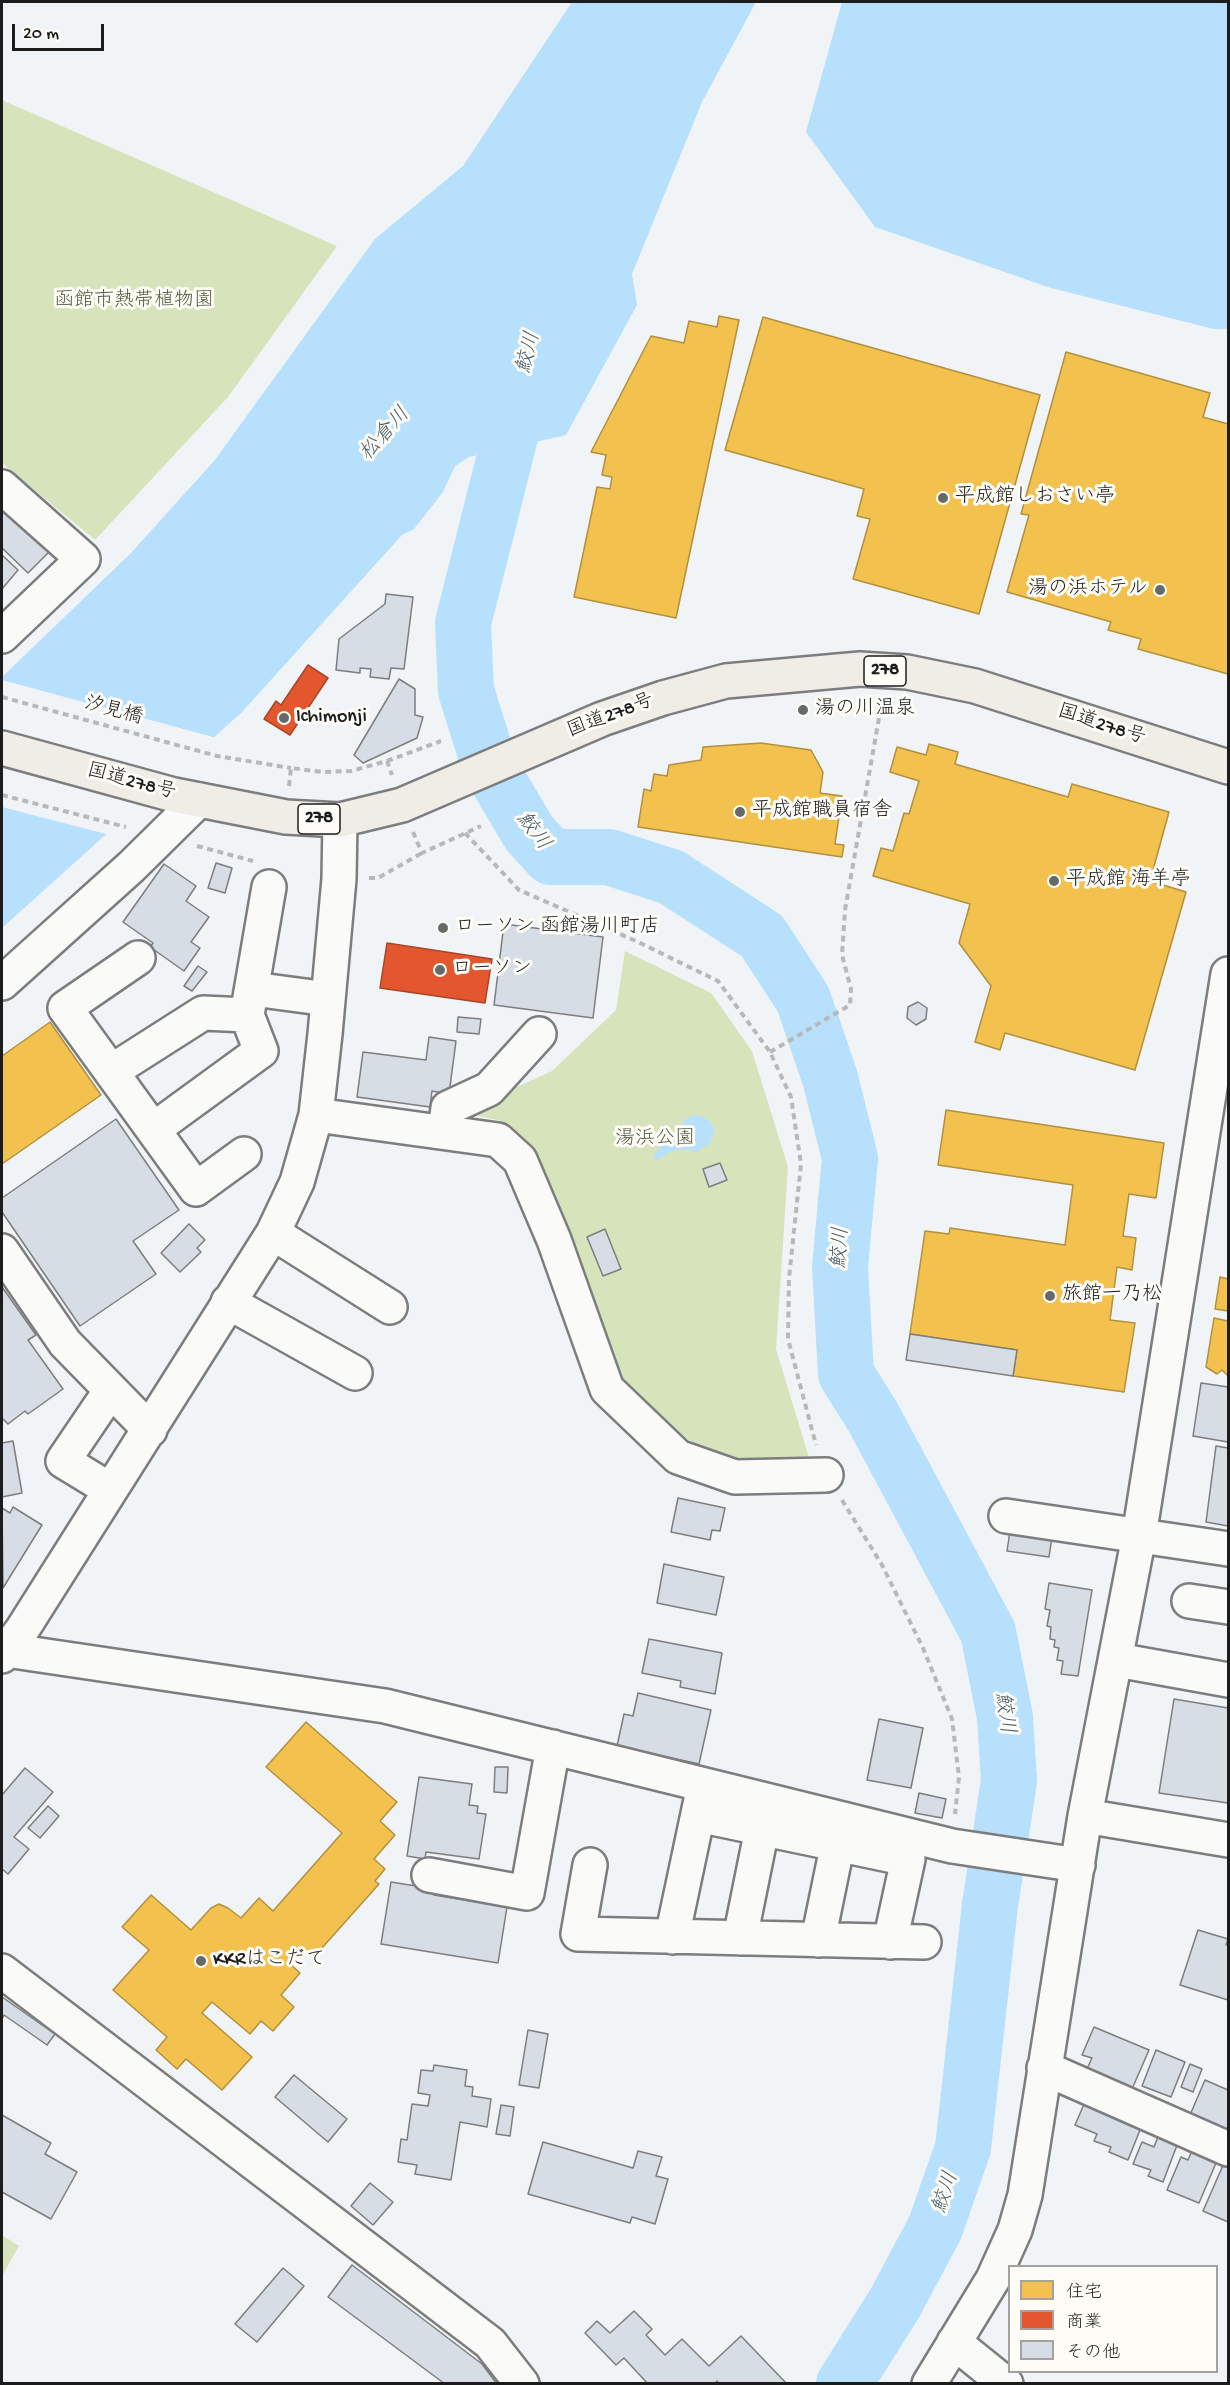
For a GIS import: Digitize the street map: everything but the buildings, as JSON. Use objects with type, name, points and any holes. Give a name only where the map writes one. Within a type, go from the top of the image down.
[{"type":"highway","name":"国道278号","points":[[2,748],[186,797],[286,817],[340,820],[402,805],[612,715],[663,698],[726,681],[860,669],[907,672],[975,686],[1228,767]]},
{"type":"street","points":[[2,487],[83,559],[2,636]]},
{"type":"street","points":[[2,983],[85,910],[149,833],[186,797]]},
{"type":"street","points":[[340,820],[339,879],[315,1115],[297,1182],[273,1233],[150,1430],[8,1640],[385,1706],[553,1747],[701,1800],[762,1829],[841,1832],[957,1846],[1078,1865]]},
{"type":"street","points":[[154,1129],[261,1051],[250,1002],[266,875]]},
{"type":"street","points":[[138,958],[65,1008],[196,1189],[244,1154]]},
{"type":"street","points":[[929,2384],[993,2279],[1015,2230],[1025,2195],[1085,1816],[1139,1536],[1228,974]]},
{"type":"street","points":[[112,1071],[202,1013],[250,1002],[328,999]]},
{"type":"street","points":[[445,1132],[448,1108],[489,1089],[539,1034]]},
{"type":"street","points":[[315,1115],[498,1140],[520,1160],[554,1240],[608,1389],[678,1457],[735,1477],[826,1475]]},
{"type":"street","points":[[273,1233],[390,1307]]},
{"type":"street","points":[[2,1251],[65,1343],[150,1430]]},
{"type":"street","points":[[228,1302],[355,1373]]},
{"type":"street","points":[[109,1490],[63,1461],[111,1390]]},
{"type":"street","points":[[1006,1516],[1228,1549]]},
{"type":"street","points":[[1189,1601],[1228,1607]]},
{"type":"street","points":[[1116,1660],[1228,1680]]},
{"type":"street","points":[[429,1875],[527,1893],[553,1747]]},
{"type":"street","points":[[701,1800],[841,1832],[908,1859],[890,1942]]},
{"type":"street","points":[[672,1937],[701,1800]]},
{"type":"street","points":[[1085,1816],[1228,1840]]},
{"type":"street","points":[[740,1938],[762,1829]]},
{"type":"street","points":[[818,1940],[841,1832]]},
{"type":"street","points":[[590,1865],[578,1934],[924,1942]]},
{"type":"street","points":[[2,1971],[490,2343],[522,2384]]},
{"type":"street","points":[[1044,2068],[1228,2150]]},
{"type":"street","points":[[954,2342],[1006,2384]]},
{"type":"path","points":[[770,1052],[850,1005],[851,989],[842,955],[845,909],[888,671]]},
{"type":"path","name":"汐見橋","points":[[2,697],[217,756],[291,768]]},
{"type":"path","points":[[387,761],[441,741]]},
{"type":"path","points":[[2,795],[149,833],[266,875]]},
{"type":"path","points":[[481,826],[465,832],[519,890],[636,941],[718,981],[770,1052],[791,1097],[801,1164],[789,1278],[788,1339],[808,1419],[826,1475],[882,1565],[923,1648],[952,1719],[959,1777],[957,1846]]},
{"type":"green space","name":"函館市熱帯植物園","points":[[2,100],[337,246],[228,397],[95,540],[2,463]]},
{"type":"green space","name":"湯浜公園","points":[[625,951],[711,993],[752,1051],[788,1167],[776,1349],[811,1464],[728,1459],[663,1427],[615,1373],[534,1156],[505,1122],[462,1112],[552,1071],[616,1010]]},
{"type":"green space","points":[[2,2235],[19,2246],[2,2276]]},
{"type":"water","name":"松倉川","points":[[572,2],[756,2],[702,102],[632,274],[637,305],[566,435],[469,457],[455,466],[443,492],[414,529],[402,535],[242,712],[2,928],[2,677],[131,553],[214,461],[375,239],[463,166]]},
{"type":"water","points":[[842,2],[1228,2],[1228,329],[1214,329],[1051,288],[875,227],[806,132]]},
{"type":"water","points":[[693,1115],[702,1116],[710,1121],[714,1129],[710,1144],[696,1152],[686,1149],[672,1151],[655,1161],[654,1155],[662,1145],[679,1136],[680,1128],[685,1120]]},
{"type":"pier","points":[[2,680],[217,738],[110,835],[2,807]]},
{"type":"waterway","name":"鮫川","points":[[526,373],[463,623],[466,691],[490,767],[529,833],[551,857],[609,857],[671,877],[762,936],[803,999],[830,1078],[850,1158],[840,1267],[846,1374],[873,1417],[988,1632],[1005,1717],[1009,1781],[990,1905],[963,2148],[935,2228],[895,2303],[844,2384]]},
{"type":"place","name":"平成館しおさい亭","points":[[943,498]]},
{"type":"place","name":"湯の浜ホテル","points":[[1160,590]]},
{"type":"place","name":"湯の川温泉","points":[[803,710]]},
{"type":"place","name":"Ichimonji","points":[[284,718]]},
{"type":"place","name":"平成館職員宿舎","points":[[740,812]]},
{"type":"place","name":"平成館 海羊亭","points":[[1054,881]]},
{"type":"place","name":"ローソン 函館湯川町店","points":[[443,928]]},
{"type":"place","name":"ローソン","points":[[440,970]]},
{"type":"place","name":"旅館一乃松","points":[[1050,1296]]},
{"type":"place","name":"KKRはこだて","points":[[201,1961]]}]
